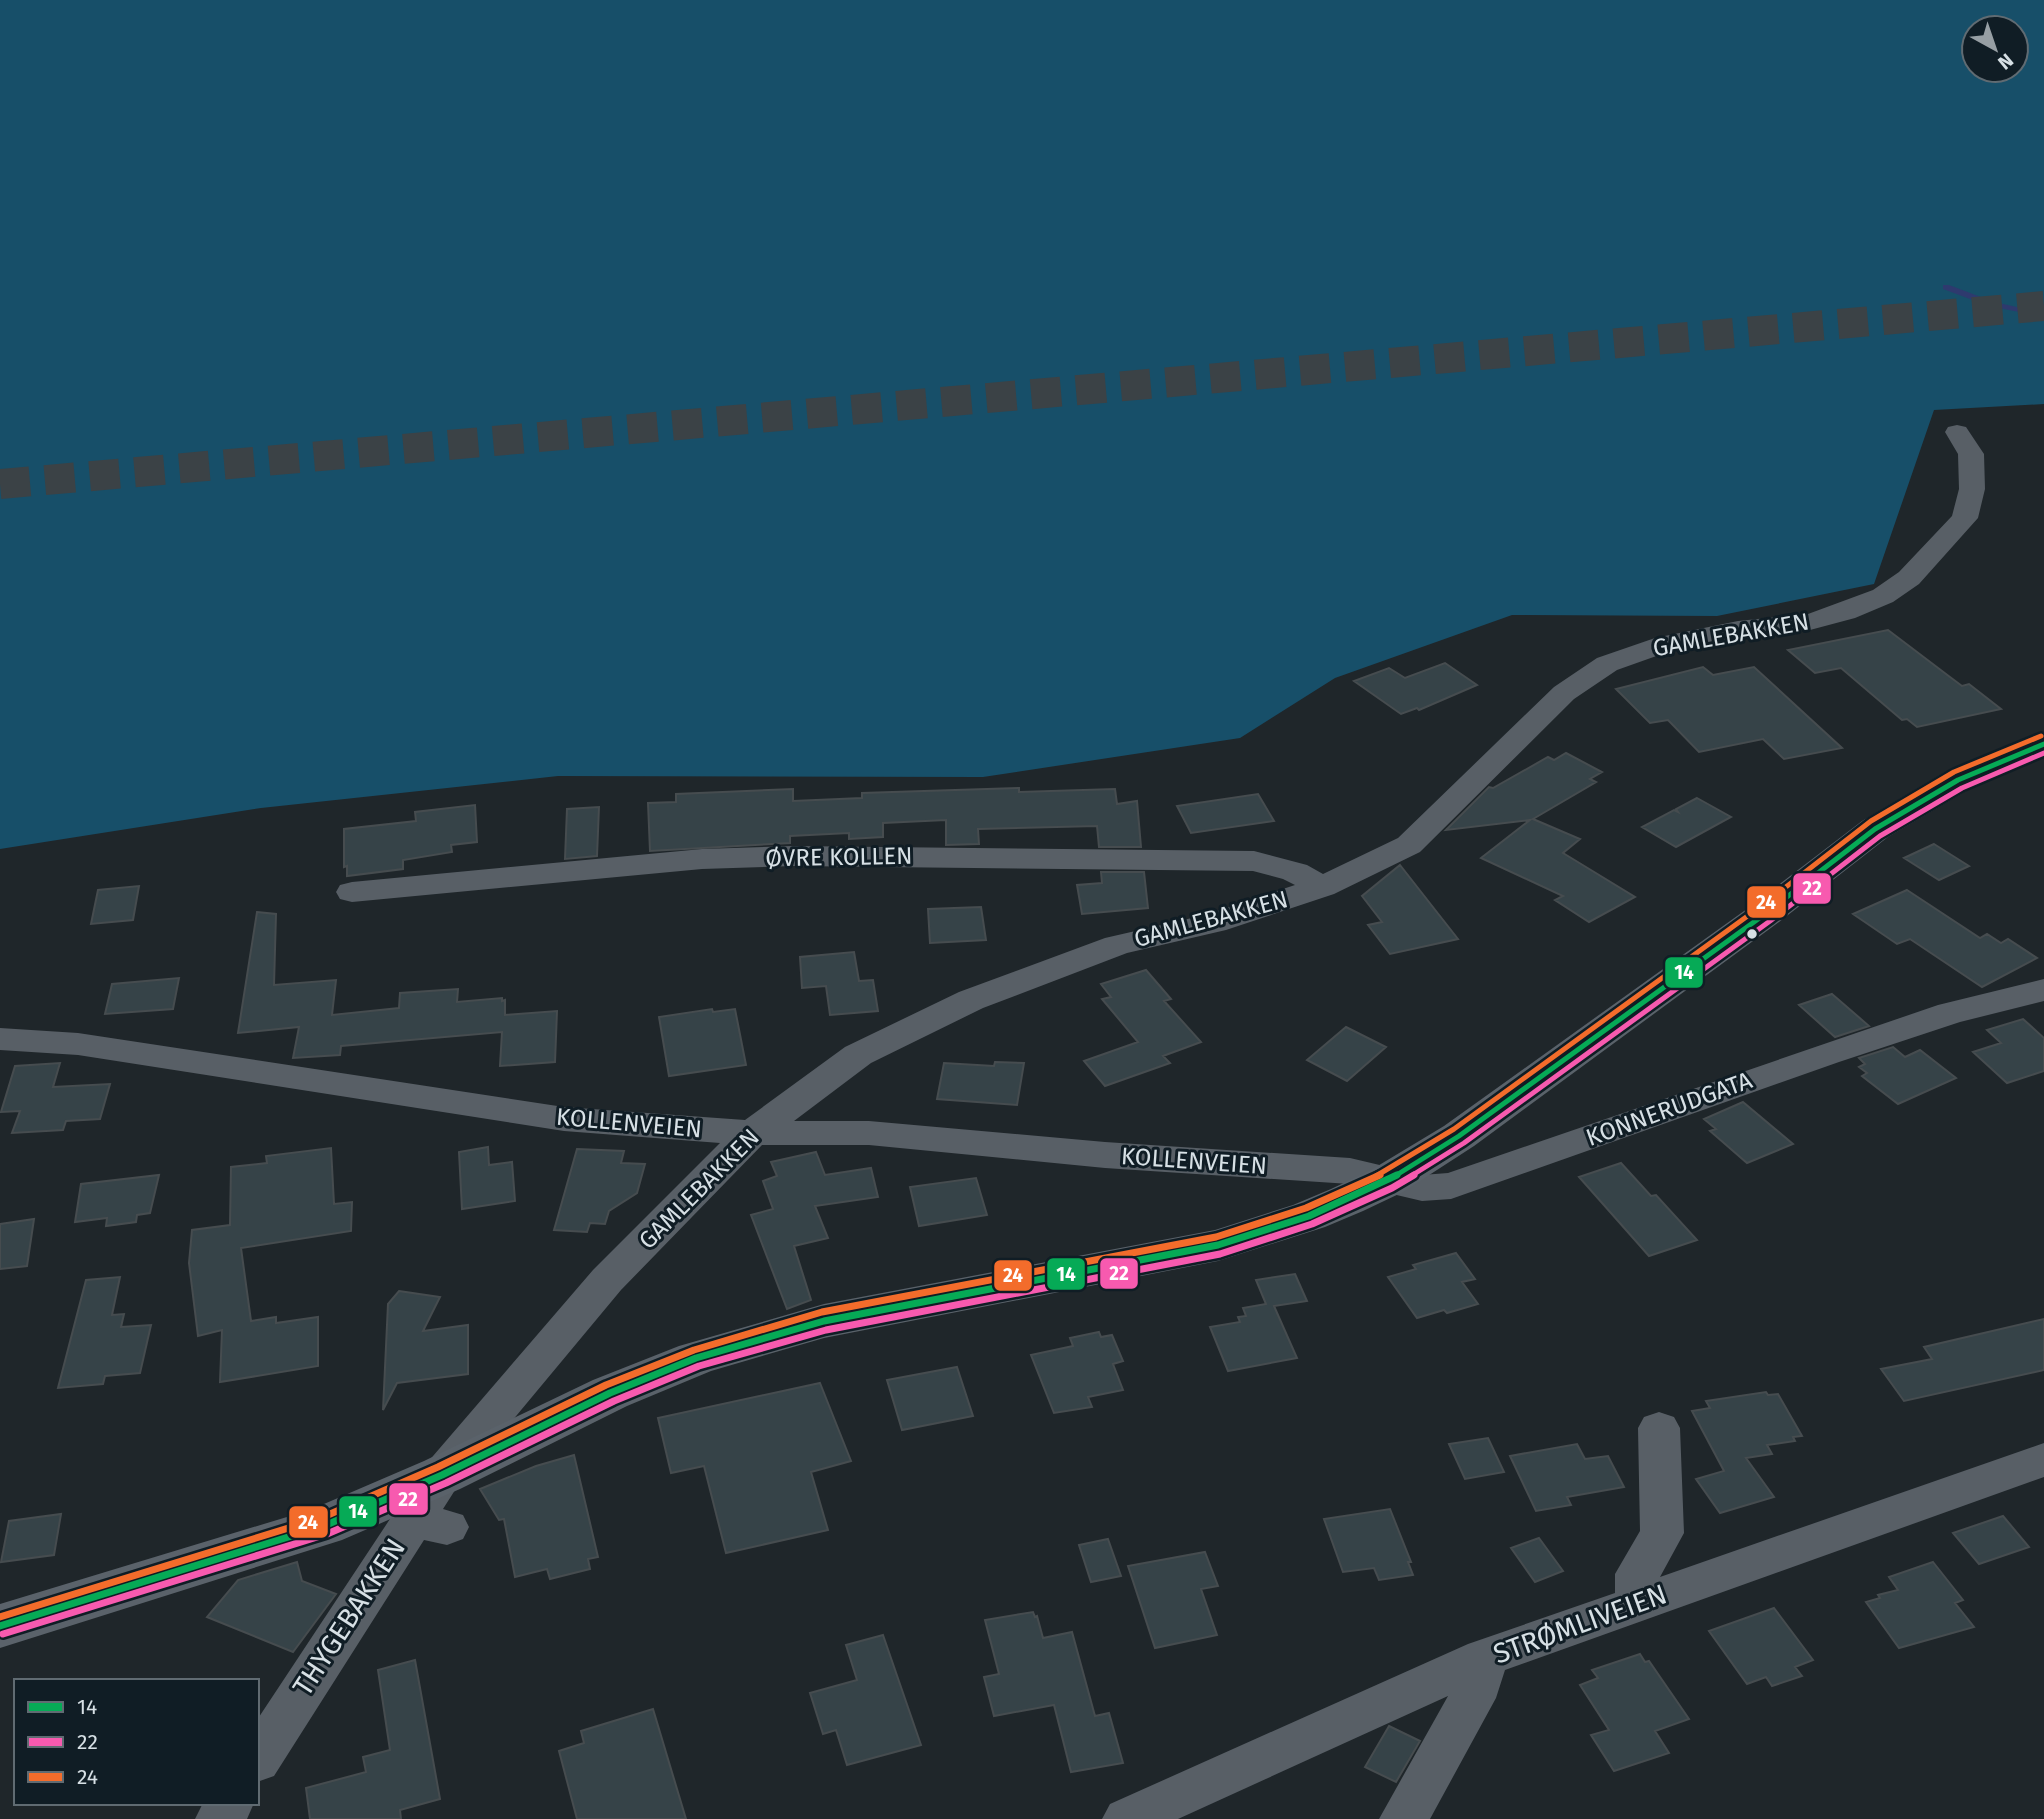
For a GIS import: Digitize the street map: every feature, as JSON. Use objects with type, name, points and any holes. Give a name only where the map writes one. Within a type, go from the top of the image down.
[{"type":"main road","points":[[0,1626],[324,1526],[442,1475],[560,1416],[696,1358],[824,1321],[1218,1245],[1309,1216],[1387,1181],[1459,1136],[1765,914],[1875,829],[1958,780],[2044,744]]},
{"type":"street","name":"GAMLEBAKKEN","points":[[442,1475],[607,1280],[752,1133],[858,1055],[971,1000],[1117,945],[1214,923],[1322,887],[1409,845],[1564,693],[1607,664],[1667,644],[1738,630],[1810,622],[1846,612],[1883,596],[1909,579],[1965,518],[1972,489],[1971,454],[1957,432]]},
{"type":"street","name":"ØVRE KOLLEN","points":[[352,892],[702,859],[793,856],[1254,861],[1296,872],[1322,887]]},
{"type":"street","name":"KONNERUDGATA","points":[[1387,1181],[1422,1188],[1451,1186],[1950,1013],[2044,990]]},
{"type":"street","name":"KOLLENVEIEN","points":[[0,1039],[78,1044],[564,1119],[752,1133],[869,1133],[1105,1155],[1350,1171],[1387,1181]]},
{"type":"street","points":[[1638,1604],[1637,1574],[1662,1533],[1659,1428]]},
{"type":"street","name":"STRØMLIVEIEN","points":[[1127,1819],[1484,1658],[2044,1460]]},
{"type":"street","name":"THYGEBAKKEN","points":[[259,1758],[429,1524],[442,1475]]},
{"type":"street","points":[[1404,1819],[1479,1684],[1484,1658]]},
{"type":"shaded area","points":[[0,0],[2044,0],[2044,404],[1934,410],[1874,584],[1717,616],[1512,615],[1335,678],[1240,738],[983,777],[558,776],[261,808],[0,849]]},
{"type":"building","points":[[1888,630],[1962,686],[1969,684],[2001,709],[1917,727],[1907,719],[1902,720],[1841,668],[1815,673],[1788,650]]},
{"type":"building","points":[[1445,663],[1477,685],[1419,710],[1417,708],[1401,714],[1354,681],[1389,668],[1405,678]]},
{"type":"building","points":[[1703,667],[1713,675],[1754,667],[1842,748],[1784,759],[1763,739],[1699,752],[1668,720],[1650,723],[1616,689]]},
{"type":"building","points":[[1566,753],[1602,772],[1590,779],[1596,782],[1533,819],[1580,839],[1563,853],[1635,897],[1589,922],[1555,900],[1563,896],[1481,858],[1530,820],[1446,830],[1489,787],[1493,788],[1548,757],[1554,760]]},
{"type":"building","points":[[1019,788],[1019,792],[1115,789],[1117,804],[1137,801],[1141,847],[1099,847],[1097,826],[978,829],[979,844],[946,845],[946,820],[883,823],[883,837],[849,839],[849,833],[790,836],[790,843],[650,851],[648,803],[676,802],[676,794],[793,789],[793,801],[862,798],[862,793]]},
{"type":"building","points":[[1258,794],[1274,821],[1191,833],[1177,806]]},
{"type":"building","points":[[1697,798],[1731,817],[1676,847],[1642,827],[1674,810],[1678,812],[1676,809]]},
{"type":"building","points":[[475,805],[477,842],[451,845],[452,852],[403,860],[403,869],[347,876],[347,866],[344,867],[344,829],[416,821],[415,812]]},
{"type":"building","points":[[599,807],[597,856],[565,859],[567,809]]},
{"type":"building","points":[[1934,844],[1969,866],[1939,880],[1904,858]]},
{"type":"building","points":[[1400,865],[1458,939],[1390,954],[1368,925],[1382,922],[1362,896]]},
{"type":"building","points":[[1101,872],[1144,872],[1148,908],[1082,914],[1077,885],[1102,883]]},
{"type":"building","points":[[139,886],[133,920],[91,924],[98,890]]},
{"type":"building","points":[[1907,890],[1980,938],[1987,934],[2001,943],[2008,939],[2037,958],[1982,987],[1910,939],[1897,944],[1853,914]]},
{"type":"building","points":[[981,907],[986,940],[930,943],[928,909]]},
{"type":"building","points":[[257,912],[276,914],[274,985],[336,980],[332,1015],[399,1008],[400,993],[458,989],[457,1002],[502,998],[502,1001],[505,1000],[505,1015],[557,1011],[555,1062],[500,1066],[502,1032],[341,1046],[340,1055],[293,1058],[299,1027],[238,1033]]},
{"type":"building","points":[[854,952],[859,981],[873,980],[878,1011],[830,1015],[826,986],[802,988],[800,957]]},
{"type":"building","points":[[1146,970],[1171,999],[1164,1001],[1201,1042],[1163,1056],[1170,1063],[1105,1086],[1084,1061],[1138,1042],[1102,999],[1111,997],[1101,984]]},
{"type":"building","points":[[179,978],[173,1009],[105,1014],[112,984]]},
{"type":"building","points":[[1832,994],[1869,1026],[1835,1037],[1799,1005]]},
{"type":"building","points":[[712,1009],[713,1012],[735,1009],[746,1065],[669,1076],[659,1017]]},
{"type":"building","points":[[2023,1019],[2044,1038],[2044,1071],[2007,1083],[1973,1052],[2001,1043],[1987,1030]]},
{"type":"building","points":[[1346,1027],[1386,1047],[1347,1081],[1307,1060]]},
{"type":"building","points":[[1893,1047],[1905,1057],[1920,1050],[1956,1078],[1898,1104],[1862,1076],[1867,1073],[1859,1067],[1865,1064],[1859,1058]]},
{"type":"building","points":[[995,1062],[1024,1063],[1017,1105],[937,1099],[944,1063],[994,1066]]},
{"type":"building","points":[[60,1063],[53,1087],[110,1084],[100,1119],[66,1121],[63,1130],[12,1133],[20,1111],[1,1112],[15,1066]]},
{"type":"building","points":[[1743,1102],[1793,1144],[1747,1163],[1710,1131],[1716,1129],[1704,1119]]},
{"type":"building","points":[[488,1147],[489,1165],[512,1162],[515,1201],[462,1209],[459,1152]]},
{"type":"building","points":[[331,1148],[334,1204],[352,1202],[351,1231],[241,1248],[251,1321],[276,1317],[276,1323],[318,1317],[318,1366],[220,1382],[222,1330],[198,1336],[189,1263],[192,1230],[230,1225],[231,1167],[267,1163],[266,1156]]},
{"type":"building","points":[[577,1149],[624,1151],[621,1163],[645,1164],[637,1193],[609,1211],[605,1224],[590,1223],[587,1232],[554,1230]]},
{"type":"building","points":[[816,1152],[825,1175],[871,1168],[878,1197],[815,1206],[828,1238],[794,1246],[811,1300],[787,1309],[751,1215],[773,1209],[763,1181],[777,1176],[771,1162]]},
{"type":"building","points":[[1621,1163],[1651,1196],[1656,1195],[1697,1240],[1649,1256],[1579,1177]]},
{"type":"building","points":[[159,1175],[150,1213],[137,1215],[136,1222],[106,1226],[107,1218],[75,1222],[81,1184]]},
{"type":"building","points":[[976,1178],[987,1215],[919,1226],[910,1187]]},
{"type":"building","points":[[34,1219],[27,1266],[0,1269],[0,1224]]},
{"type":"building","points":[[1456,1253],[1475,1279],[1462,1282],[1478,1304],[1417,1318],[1388,1277],[1416,1269],[1413,1265]]},
{"type":"building","points":[[1295,1274],[1307,1301],[1274,1306],[1297,1358],[1228,1371],[1210,1327],[1240,1322],[1238,1317],[1246,1316],[1243,1308],[1266,1304],[1256,1280]]},
{"type":"building","points":[[120,1277],[112,1315],[124,1314],[121,1327],[151,1325],[140,1373],[105,1376],[103,1384],[58,1388],[86,1280]]},
{"type":"building","points":[[399,1291],[440,1297],[423,1331],[468,1325],[468,1374],[397,1383],[383,1410],[388,1304]]},
{"type":"building","points":[[2044,1319],[2044,1370],[1904,1401],[1881,1369],[1932,1359],[1924,1347]]},
{"type":"building","points":[[1099,1332],[1101,1337],[1112,1335],[1123,1361],[1113,1364],[1123,1390],[1088,1397],[1092,1407],[1054,1413],[1031,1355],[1073,1346],[1070,1338]]},
{"type":"building","points":[[957,1367],[973,1416],[902,1430],[887,1380]]},
{"type":"building","points":[[820,1383],[851,1461],[811,1472],[828,1530],[726,1553],[704,1466],[671,1473],[658,1418]]},
{"type":"building","points":[[1766,1392],[1768,1395],[1778,1394],[1802,1436],[1793,1437],[1795,1441],[1767,1445],[1772,1454],[1746,1458],[1774,1497],[1720,1513],[1696,1479],[1724,1471],[1692,1411],[1710,1408],[1706,1401]]},
{"type":"building","points":[[1488,1438],[1504,1472],[1465,1479],[1449,1444]]},
{"type":"building","points":[[1577,1444],[1585,1459],[1608,1456],[1624,1487],[1567,1497],[1571,1505],[1536,1511],[1510,1456]]},
{"type":"building","points":[[574,1455],[598,1557],[588,1559],[590,1569],[550,1579],[547,1569],[515,1577],[504,1519],[499,1520],[480,1489],[536,1466]]},
{"type":"building","points":[[1390,1509],[1411,1562],[1408,1562],[1413,1575],[1379,1580],[1374,1568],[1343,1572],[1324,1519]]},
{"type":"building","points":[[61,1514],[54,1555],[1,1562],[9,1521]]},
{"type":"building","points":[[2003,1516],[2029,1547],[1979,1564],[1953,1533]]},
{"type":"building","points":[[1539,1538],[1563,1571],[1535,1582],[1511,1548]]},
{"type":"building","points":[[1108,1539],[1121,1576],[1091,1582],[1079,1545]]},
{"type":"building","points":[[1205,1552],[1218,1586],[1201,1589],[1217,1635],[1155,1648],[1128,1566]]},
{"type":"building","points":[[297,1562],[302,1581],[336,1594],[293,1652],[207,1617],[238,1580]]},
{"type":"building","points":[[1933,1562],[1963,1600],[1955,1603],[1974,1627],[1899,1648],[1866,1602],[1880,1598],[1878,1595],[1898,1590],[1889,1577]]},
{"type":"building","points":[[1774,1608],[1813,1660],[1795,1667],[1802,1676],[1772,1686],[1766,1677],[1747,1684],[1709,1631]]},
{"type":"building","points":[[1033,1612],[1035,1617],[1037,1616],[1043,1638],[1072,1632],[1095,1716],[1109,1713],[1123,1763],[1071,1772],[1054,1705],[994,1716],[984,1677],[999,1674],[985,1620]]},
{"type":"building","points":[[883,1635],[921,1745],[847,1765],[836,1730],[823,1734],[810,1693],[857,1680],[846,1645]]},
{"type":"building","points":[[1640,1654],[1645,1662],[1649,1661],[1689,1719],[1655,1731],[1669,1753],[1614,1771],[1591,1735],[1609,1730],[1580,1685],[1598,1678],[1592,1670]]},
{"type":"building","points":[[415,1660],[440,1799],[400,1810],[401,1819],[310,1819],[306,1788],[366,1772],[363,1757],[390,1750],[378,1670]]},
{"type":"building","points":[[653,1709],[686,1819],[577,1819],[559,1751],[584,1743],[581,1731]]},
{"type":"building","points":[[1389,1726],[1420,1741],[1396,1782],[1365,1767]]},
{"type":"waterway","points":[[1946,287],[1992,304],[2044,315]]},
{"type":"tunnel","points":[[0,484],[2044,306]]},
{"type":"transit line","name":"24","points":[[0,1617],[321,1518],[438,1467],[606,1385],[694,1350],[822,1312],[1216,1237],[1306,1208],[1383,1173],[1454,1129],[1760,907],[1871,821],[1954,772],[2041,736]]},
{"type":"transit line","name":"14","points":[[0,1626],[324,1526],[442,1475],[610,1393],[696,1358],[824,1321],[1218,1245],[1309,1216],[1347,1200],[1387,1181],[1459,1136],[1765,914],[1875,829],[1958,780],[2044,744]]},
{"type":"transit line","name":"22","points":[[3,1634],[327,1534],[446,1483],[614,1401],[699,1366],[826,1330],[1220,1254],[1312,1224],[1350,1208],[1392,1188],[1464,1143],[1770,921],[1880,836],[1962,788],[2044,753]]}]
